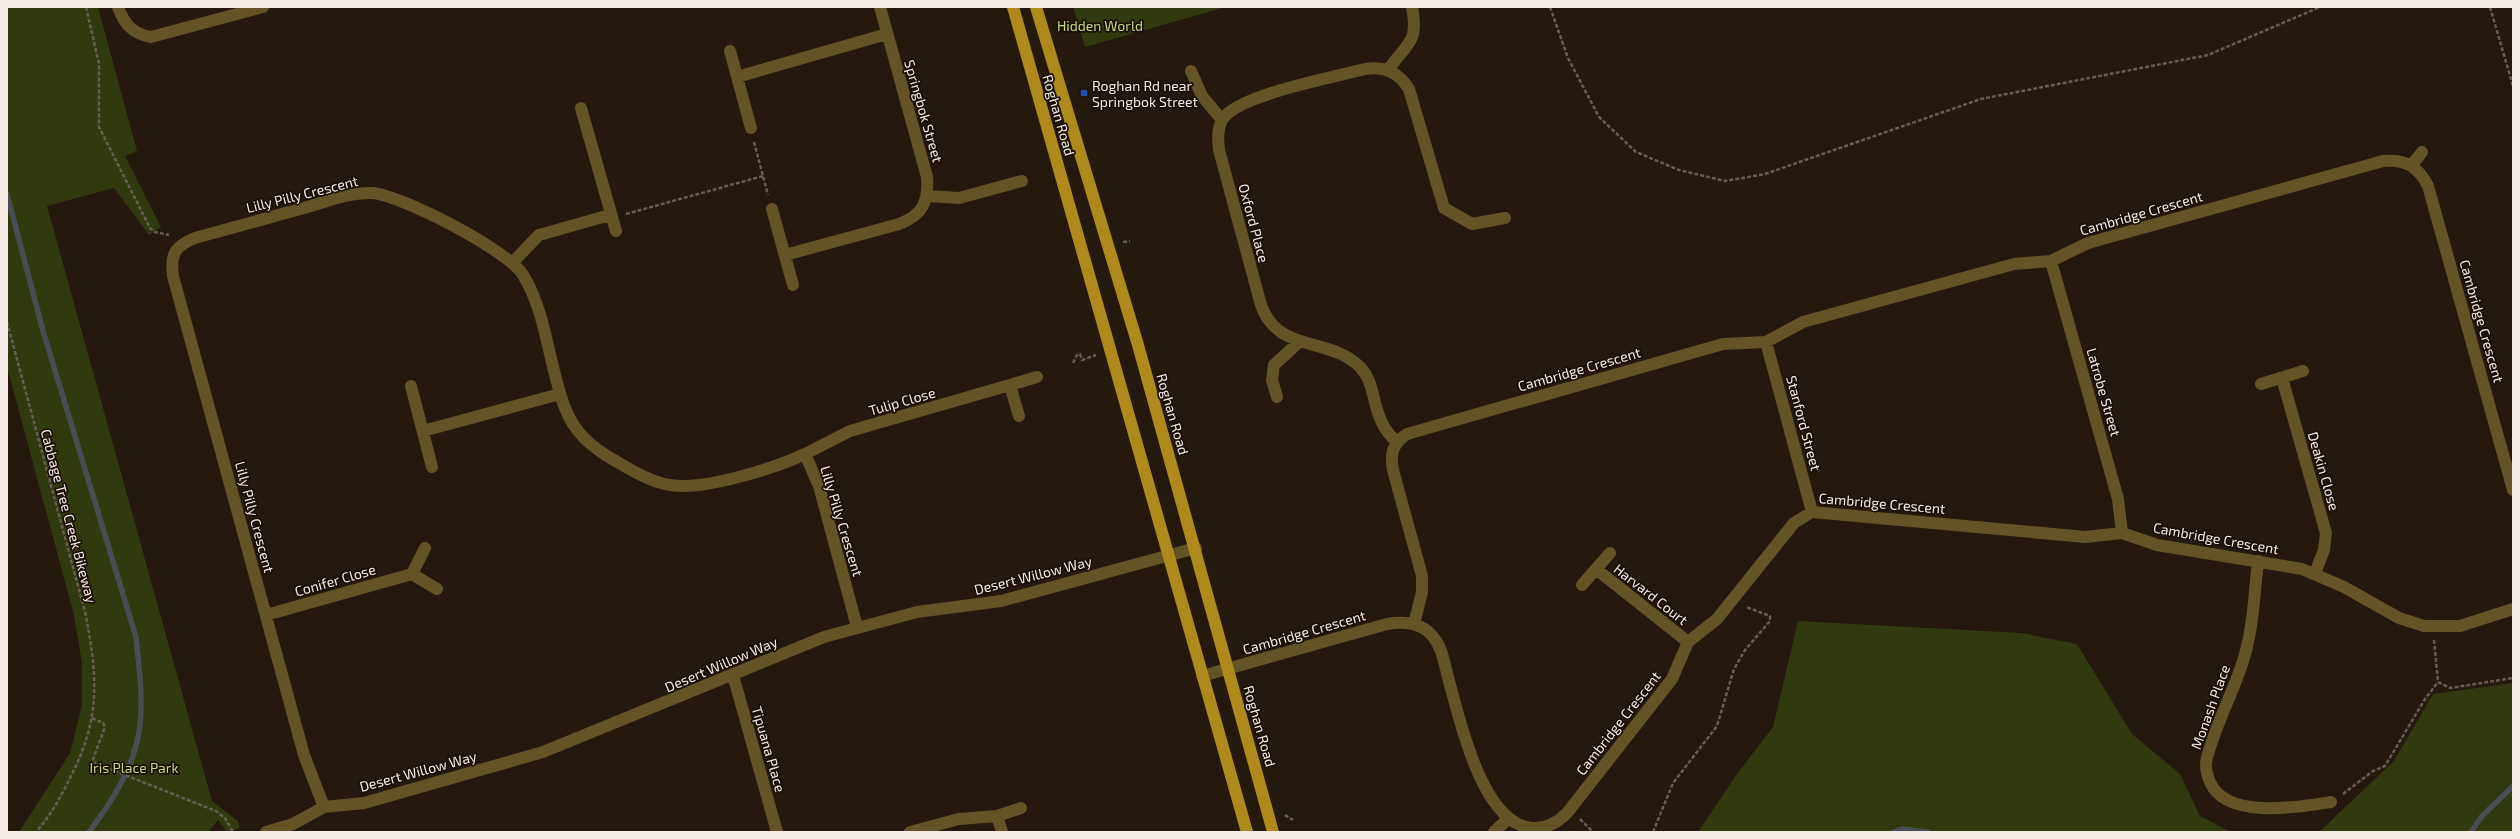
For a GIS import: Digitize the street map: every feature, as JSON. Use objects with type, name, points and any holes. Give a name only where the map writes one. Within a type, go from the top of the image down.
[{"type":"main road","name":"Roghan Road","points":[[1013,7],[1247,832]]},
{"type":"main road","name":"Roghan Road","points":[[1036,7],[1138,345],[1196,548],[1274,832]]},
{"type":"street","points":[[118,7],[125,23],[130,29],[136,33],[151,37],[263,7]]},
{"type":"street","name":"Springbok Street","points":[[880,7],[927,177],[928,196]]},
{"type":"street","points":[[1388,70],[1414,36],[1415,23],[1412,7]]},
{"type":"street","points":[[737,77],[887,34]]},
{"type":"street","points":[[730,51],[751,128]]},
{"type":"street","points":[[1191,71],[1202,96],[1222,120],[1235,108],[1254,99],[1365,69],[1376,67],[1388,70],[1404,80],[1409,89],[1444,208],[1472,224],[1505,218]]},
{"type":"street","points":[[581,108],[610,215],[616,231]]},
{"type":"street","name":"Oxford Place","points":[[1222,120],[1218,140],[1219,150],[1262,310],[1269,324],[1276,331],[1341,355],[1360,367],[1369,383],[1380,421],[1397,442]]},
{"type":"street","points":[[2412,165],[2422,152]]},
{"type":"street","name":"Cambridge Crescent","points":[[1397,442],[1413,431],[1723,344],[1766,342],[1803,322],[2014,264],[2051,261],[2088,243],[2370,163],[2396,160],[2412,165],[2423,177],[2432,199],[2513,490]]},
{"type":"street","points":[[785,255],[907,221],[921,211],[928,196],[958,198],[1022,181]]},
{"type":"street","name":"Lilly Pilly Crescent","points":[[324,808],[304,755],[173,276],[172,258],[180,245],[195,238],[343,197],[371,193],[384,195],[412,206],[489,246],[512,262],[524,276],[533,296],[560,394],[570,420],[586,441],[629,469],[670,485],[702,484],[722,480],[778,466],[805,454],[819,486],[857,627]]},
{"type":"street","points":[[772,209],[793,285]]},
{"type":"street","points":[[512,262],[539,235],[610,215]]},
{"type":"street","name":"Latrobe Street","points":[[2051,261],[2118,499],[2122,533]]},
{"type":"street","points":[[1277,397],[1272,380],[1274,365],[1300,341]]},
{"type":"street","name":"Stanford Street","points":[[1766,342],[1812,512]]},
{"type":"street","points":[[2261,384],[2303,371]]},
{"type":"street","name":"Tulip Close","points":[[805,454],[850,431],[1037,377]]},
{"type":"street","name":"Deakin Close","points":[[2282,378],[2326,533],[2324,550],[2315,573]]},
{"type":"street","points":[[1010,385],[1019,416]]},
{"type":"street","points":[[411,386],[424,431],[432,467]]},
{"type":"street","points":[[424,431],[560,394]]},
{"type":"street","points":[[1397,442],[1392,450],[1392,464],[1422,576],[1422,592],[1414,624]]},
{"type":"street","name":"Cambridge Crescent","points":[[1202,676],[1387,624],[1398,622],[1414,624],[1429,632],[1440,647],[1474,764],[1488,791],[1509,818],[1527,827],[1537,828],[1561,819],[1672,679],[1688,642],[1717,619],[1794,523],[1812,512],[2085,537],[2122,533],[2157,545],[2258,561],[2315,573],[2406,621],[2432,627],[2460,626],[2513,609]]},
{"type":"street","points":[[425,548],[412,574],[437,589]]},
{"type":"street","name":"Desert Willow Way","points":[[266,832],[293,824],[324,808],[364,803],[542,752],[824,637],[857,627],[932,609],[1001,602],[1196,548]]},
{"type":"street","name":"Harvard Court","points":[[1582,585],[1610,553]]},
{"type":"street","name":"Monash Place","points":[[2258,561],[2247,644],[2242,666],[2207,759],[2209,779],[2218,794],[2240,805],[2283,808],[2331,802]]},
{"type":"street","name":"Harvard Court","points":[[1596,569],[1688,642]]},
{"type":"street","name":"Conifer Close","points":[[266,615],[412,574]]},
{"type":"street","name":"Tipuana Place","points":[[733,675],[777,832]]},
{"type":"street","points":[[910,832],[958,819],[997,816],[1021,808]]},
{"type":"street","points":[[997,816],[1002,832]]},
{"type":"street","points":[[1494,832],[1509,818]]},
{"type":"path","points":[[86,7],[99,64],[99,127],[150,228],[155,232],[168,235],[180,245]]},
{"type":"path","points":[[1550,7],[1568,58],[1599,117],[1636,152],[1679,170],[1725,181],[1765,174],[1981,99],[2208,55],[2320,7]]},
{"type":"path","points":[[2490,7],[2513,86]]},
{"type":"path","points":[[751,128],[772,209]]},
{"type":"path","points":[[610,215],[620,215],[763,176]]},
{"type":"path","name":"Cabbage Tree Creek Bikeway","points":[[7,322],[85,612],[94,656],[95,700],[84,752],[53,812],[36,832]]},
{"type":"path","points":[[7,342],[12,340]]},
{"type":"path","points":[[1073,363],[1077,355],[1080,354],[1082,360],[1096,355]]},
{"type":"path","points":[[1654,832],[1673,783],[1717,726],[1734,669],[1751,642],[1770,621],[1770,616],[1766,613],[1747,609],[1734,598]]},
{"type":"path","points":[[2331,802],[2373,771],[2385,766],[2425,700],[2438,682],[2432,627]]},
{"type":"path","points":[[2438,682],[2450,688],[2513,678]]},
{"type":"path","points":[[92,718],[103,723],[104,731],[92,762],[216,811],[225,818],[234,832]]},
{"type":"path","points":[[1584,823],[1593,832]]},
{"type":"green space","name":"Iris Place Park","points":[[7,7],[98,7],[137,151],[125,156],[161,227],[149,235],[114,188],[47,206],[212,801],[238,821],[240,828],[227,832],[218,820],[208,832],[19,832],[70,753],[82,705],[82,664],[74,615],[7,367]]},
{"type":"green space","name":"Hidden World","points":[[1073,7],[1226,7],[1085,47]]},
{"type":"green space","points":[[1798,621],[2021,633],[2077,644],[2132,734],[2180,774],[2200,816],[2231,832],[1698,832],[1737,774],[1773,727]]},
{"type":"green space","points":[[2513,683],[2513,832],[2319,832],[2394,761],[2433,694]]},
{"type":"waterway","points":[[7,194],[43,331],[136,637],[141,708],[136,746],[132,759],[120,785],[89,832]]},
{"type":"waterway","points":[[2471,832],[2482,816],[2513,786]]},
{"type":"waterway","points":[[1894,832],[1902,829],[1928,832]]},
{"type":"place","name":"Roghan Rd near Springbok Street","points":[[1084,93]]}]
